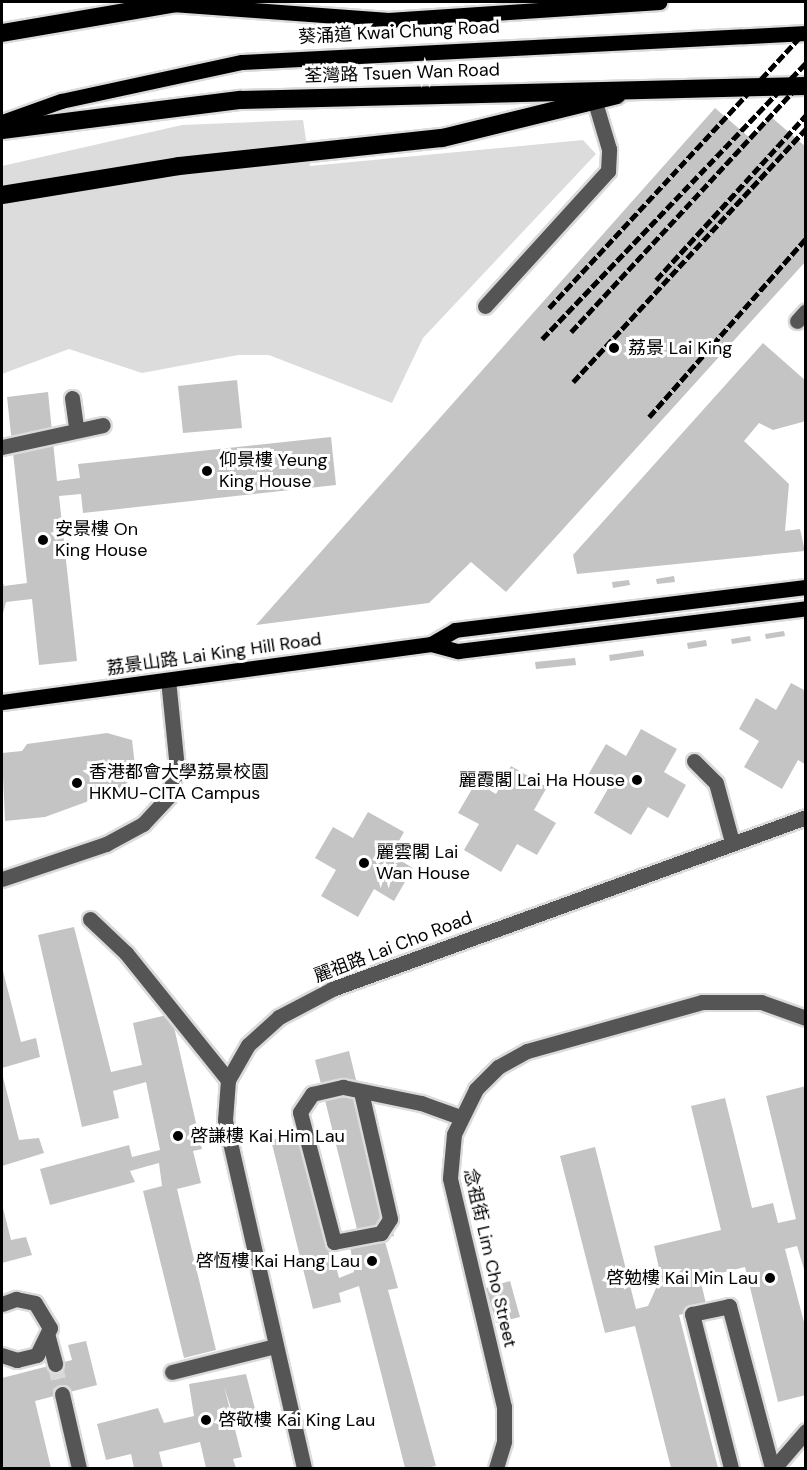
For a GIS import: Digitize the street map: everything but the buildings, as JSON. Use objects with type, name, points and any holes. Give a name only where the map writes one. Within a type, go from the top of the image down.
[{"type":"highway","name":"葵涌道 Kwai Chung Road","points":[[2,33],[178,3]]},
{"type":"highway","name":"荃灣路 Tsuen Wan Road","points":[[2,130],[241,100],[806,86]]},
{"type":"highway","points":[[2,195],[179,166],[419,140],[595,102],[634,89]]},
{"type":"main road","name":"葵涌道 Kwai Chung Road","points":[[178,3],[388,20],[658,2]]},
{"type":"main road","name":"葵涌道 Kwai Chung Road","points":[[2,122],[61,101],[242,62],[806,33]]},
{"type":"main road","name":"荔景山路 Lai King Hill Road","points":[[431,644],[455,630],[806,587]]},
{"type":"main road","name":"荔景山路 Lai King Hill Road","points":[[2,702],[431,644],[458,651],[806,608]]},
{"type":"street","points":[[485,306],[608,171],[609,150],[595,102]]},
{"type":"street","points":[[72,398],[76,427]]},
{"type":"street","points":[[2,447],[60,437],[76,427],[103,425]]},
{"type":"street","points":[[2,879],[106,844],[143,824],[168,797],[177,768],[168,680]]},
{"type":"street","points":[[694,761],[716,783],[732,842]]},
{"type":"street","name":"麗祖路 Lai Cho Road","points":[[304,1468],[225,1120],[228,1080],[248,1045],[279,1017],[332,989],[806,817]]},
{"type":"street","points":[[90,919],[126,953],[228,1080]]},
{"type":"street","name":"念祖街 Lim Cho Street","points":[[496,1468],[504,1441],[504,1407],[450,1178],[460,1117],[498,1067],[546,1044],[720,1000],[761,1002],[806,1018]]},
{"type":"street","points":[[361,1092],[390,1219],[381,1233],[334,1242],[300,1112],[312,1094],[343,1086],[361,1092],[422,1103],[460,1117]]},
{"type":"street","points":[[2,1304],[16,1299],[35,1303],[47,1318],[48,1337],[55,1364]]},
{"type":"street","points":[[731,1468],[692,1314],[729,1306],[773,1468]]},
{"type":"street","points":[[2,1355],[28,1359],[48,1337]]},
{"type":"street","points":[[172,1372],[275,1346]]},
{"type":"street","points":[[62,1394],[79,1468]]},
{"type":"street","points":[[773,1468],[806,1431]]},
{"type":"shaded area","points":[[303,120],[310,166],[583,140],[596,154],[423,338],[392,403],[269,355],[238,355],[142,373],[69,349],[2,374],[2,166],[182,125]]},
{"type":"tunnel","points":[[55,1364],[62,1394]]},
{"type":"railway","points":[[549,308],[806,30]]},
{"type":"railway","points":[[542,339],[806,63]]},
{"type":"railway","points":[[571,332],[806,77]]},
{"type":"railway","points":[[656,280],[806,115]]},
{"type":"railway","points":[[573,382],[806,129]]},
{"type":"railway","points":[[649,417],[806,238]]},
{"type":"place","name":"荔景 Lai King","points":[[614,348]]},
{"type":"place","name":"仰景樓 Yeung King House","points":[[207,471]]},
{"type":"place","name":"安景樓 On King House","points":[[43,540]]},
{"type":"place","name":"麗霞閣 Lai Ha House","points":[[637,780]]},
{"type":"place","name":"香港都會大學荔景校園 HKMU-CITA Campus","points":[[77,783]]},
{"type":"place","name":"麗雲閣 Lai Wan House","points":[[364,863]]},
{"type":"place","name":"啓謙樓 Kai Him Lau","points":[[178,1136]]},
{"type":"place","name":"啓恆樓 Kai Hang Lau","points":[[372,1261]]},
{"type":"place","name":"啓勉樓 Kai Min Lau","points":[[770,1278]]},
{"type":"place","name":"啓敬樓 Kai King Lau","points":[[206,1420]]}]
